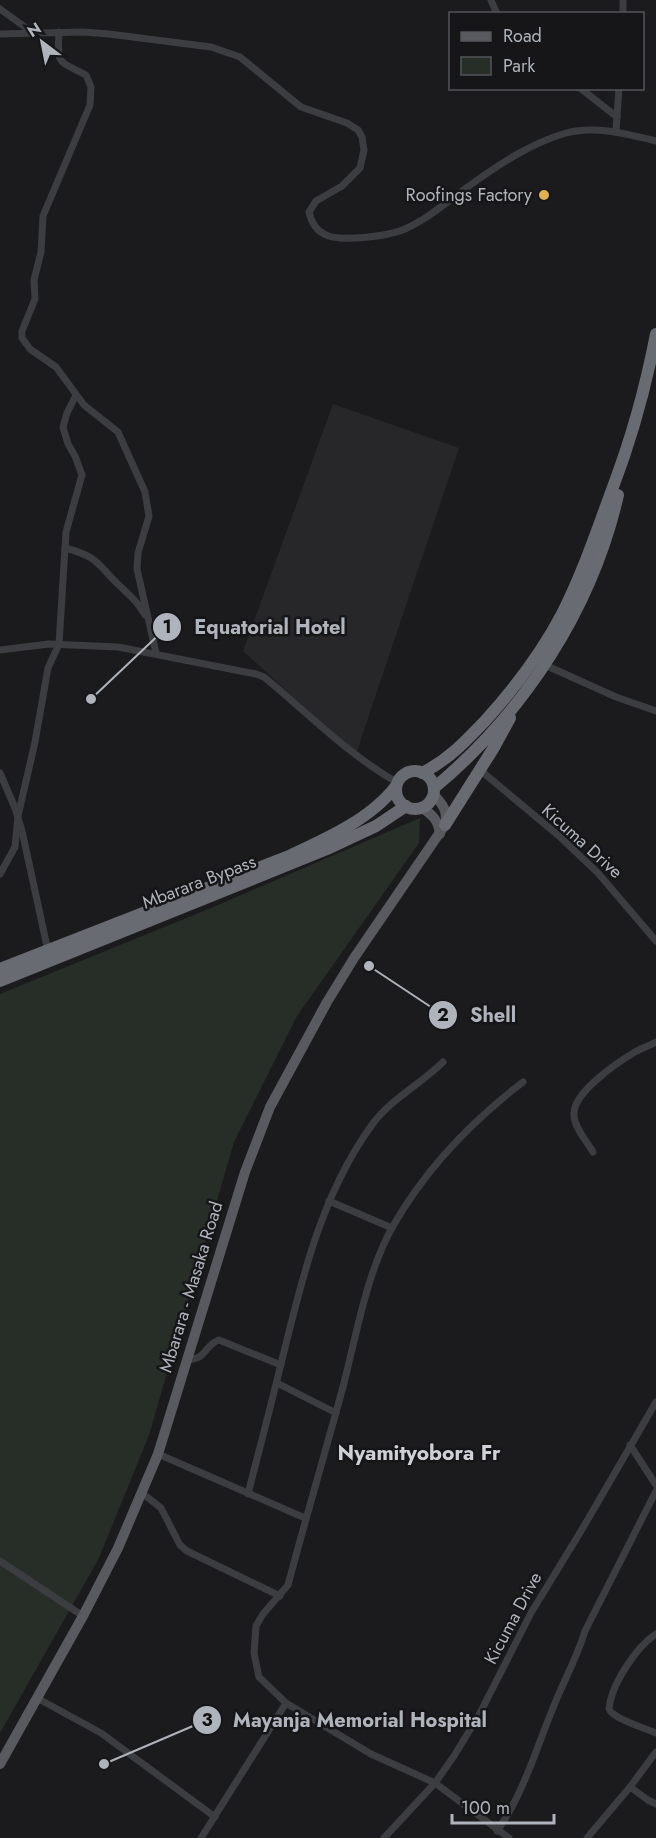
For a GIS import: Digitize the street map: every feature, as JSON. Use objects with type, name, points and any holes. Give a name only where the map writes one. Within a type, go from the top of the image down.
[{"type":"highway","points":[[442,829],[480,770],[488,745],[545,665],[586,591],[611,525],[625,458],[649,374],[656,334]]},
{"type":"highway","points":[[422,773],[448,757],[474,732],[518,680],[549,635],[561,615],[593,544],[625,458]]},
{"type":"highway","points":[[433,791],[430,779],[416,771],[406,773],[397,784],[398,798],[406,807],[412,809],[422,807],[429,802],[433,791],[457,768],[488,745]]},
{"type":"highway","name":"Mbarara Bypass","points":[[0,969],[318,843],[360,818],[388,797],[397,784]]},
{"type":"highway","name":"Mbarara Bypass","points":[[0,981],[327,849],[376,826],[406,807]]},
{"type":"main road","points":[[433,791],[446,811],[442,829]]},
{"type":"main road","points":[[422,807],[433,815],[442,829]]},
{"type":"main road","name":"Mbarara - Masaka Road","points":[[0,1764],[83,1616],[118,1548],[142,1493],[158,1454],[244,1172],[270,1107],[327,1002],[354,958],[442,829]]},
{"type":"street","points":[[0,9],[32,32]]},
{"type":"street","points":[[0,34],[32,32],[109,34],[211,47],[231,53],[252,65],[301,107],[353,126],[362,137],[364,150],[360,168],[342,186],[316,201],[309,212],[318,230],[326,236],[336,238],[381,236],[403,230],[434,214],[469,186],[534,146],[566,133],[616,131],[656,141]]},
{"type":"street","points":[[59,32],[58,56],[66,65],[86,75],[91,87],[90,105],[43,216],[41,252],[34,280],[35,299],[22,331],[22,338],[30,349],[56,368],[84,405],[110,423],[118,432],[145,492],[149,516],[138,553],[137,569],[156,653]]},
{"type":"street","points":[[583,90],[617,117]]},
{"type":"street","points":[[616,131],[619,90]]},
{"type":"street","points":[[0,874],[15,847],[18,816],[35,742],[48,668],[59,644],[65,548],[71,513],[82,483],[82,475],[63,427],[76,395]]},
{"type":"street","points":[[65,548],[95,559],[120,587],[137,601],[149,622]]},
{"type":"street","points":[[0,650],[59,644],[118,646],[264,677],[320,727],[397,784]]},
{"type":"street","points":[[545,665],[616,697],[656,711]]},
{"type":"street","name":"Kicuma Drive","points":[[480,770],[559,836],[598,873],[656,941]]},
{"type":"street","points":[[0,773],[18,816],[48,951]]},
{"type":"street","points":[[593,1152],[573,1115],[575,1105],[582,1093],[605,1072],[634,1052],[656,1042]]},
{"type":"street","points":[[248,1494],[295,1306],[329,1201],[369,1128],[390,1105],[443,1062]]},
{"type":"street","points":[[509,1838],[435,1784],[371,1754],[285,1703],[259,1677],[254,1653],[256,1626],[263,1614],[288,1585],[369,1287],[392,1228],[419,1186],[440,1160],[497,1102],[523,1082]]},
{"type":"street","points":[[329,1201],[392,1228]]},
{"type":"street","points":[[187,1360],[203,1356],[214,1342],[219,1340],[281,1365]]},
{"type":"street","points":[[277,1383],[336,1413]]},
{"type":"street","name":"Kicuma Drive","points":[[384,1838],[435,1784],[478,1715],[531,1612],[656,1402]]},
{"type":"street","points":[[630,1446],[656,1485]]},
{"type":"street","points":[[158,1454],[305,1518]]},
{"type":"street","points":[[497,1831],[516,1800],[561,1688],[578,1654],[585,1631],[656,1491]]},
{"type":"street","points":[[142,1493],[161,1508],[180,1545],[187,1551],[280,1596]]},
{"type":"street","points":[[0,1561],[83,1616]]},
{"type":"street","points":[[656,1634],[642,1645],[632,1658],[619,1681],[609,1709],[616,1717],[656,1733]]},
{"type":"street","points":[[37,1698],[101,1733],[215,1817]]},
{"type":"street","points":[[201,1838],[285,1703]]},
{"type":"street","points":[[587,1838],[656,1752]]},
{"type":"street","points":[[630,1787],[656,1804]]},
{"type":"shaded area","points":[[333,404],[459,448],[356,754],[243,651]]},
{"type":"green space","points":[[420,818],[419,843],[297,1016],[234,1142],[149,1435],[99,1558],[0,1733],[0,994],[211,908]]},
{"type":"place","name":"Roofings Factory","points":[[544,195]]},
{"type":"place","name":"Equatorial Hotel","points":[[91,699]]},
{"type":"place","name":"Shell","points":[[369,966]]},
{"type":"place","name":"Mayanja Memorial Hospital","points":[[104,1764]]},
{"type":"district","name":"Nyamityobora Fr","points":[[419,1453]]}]
